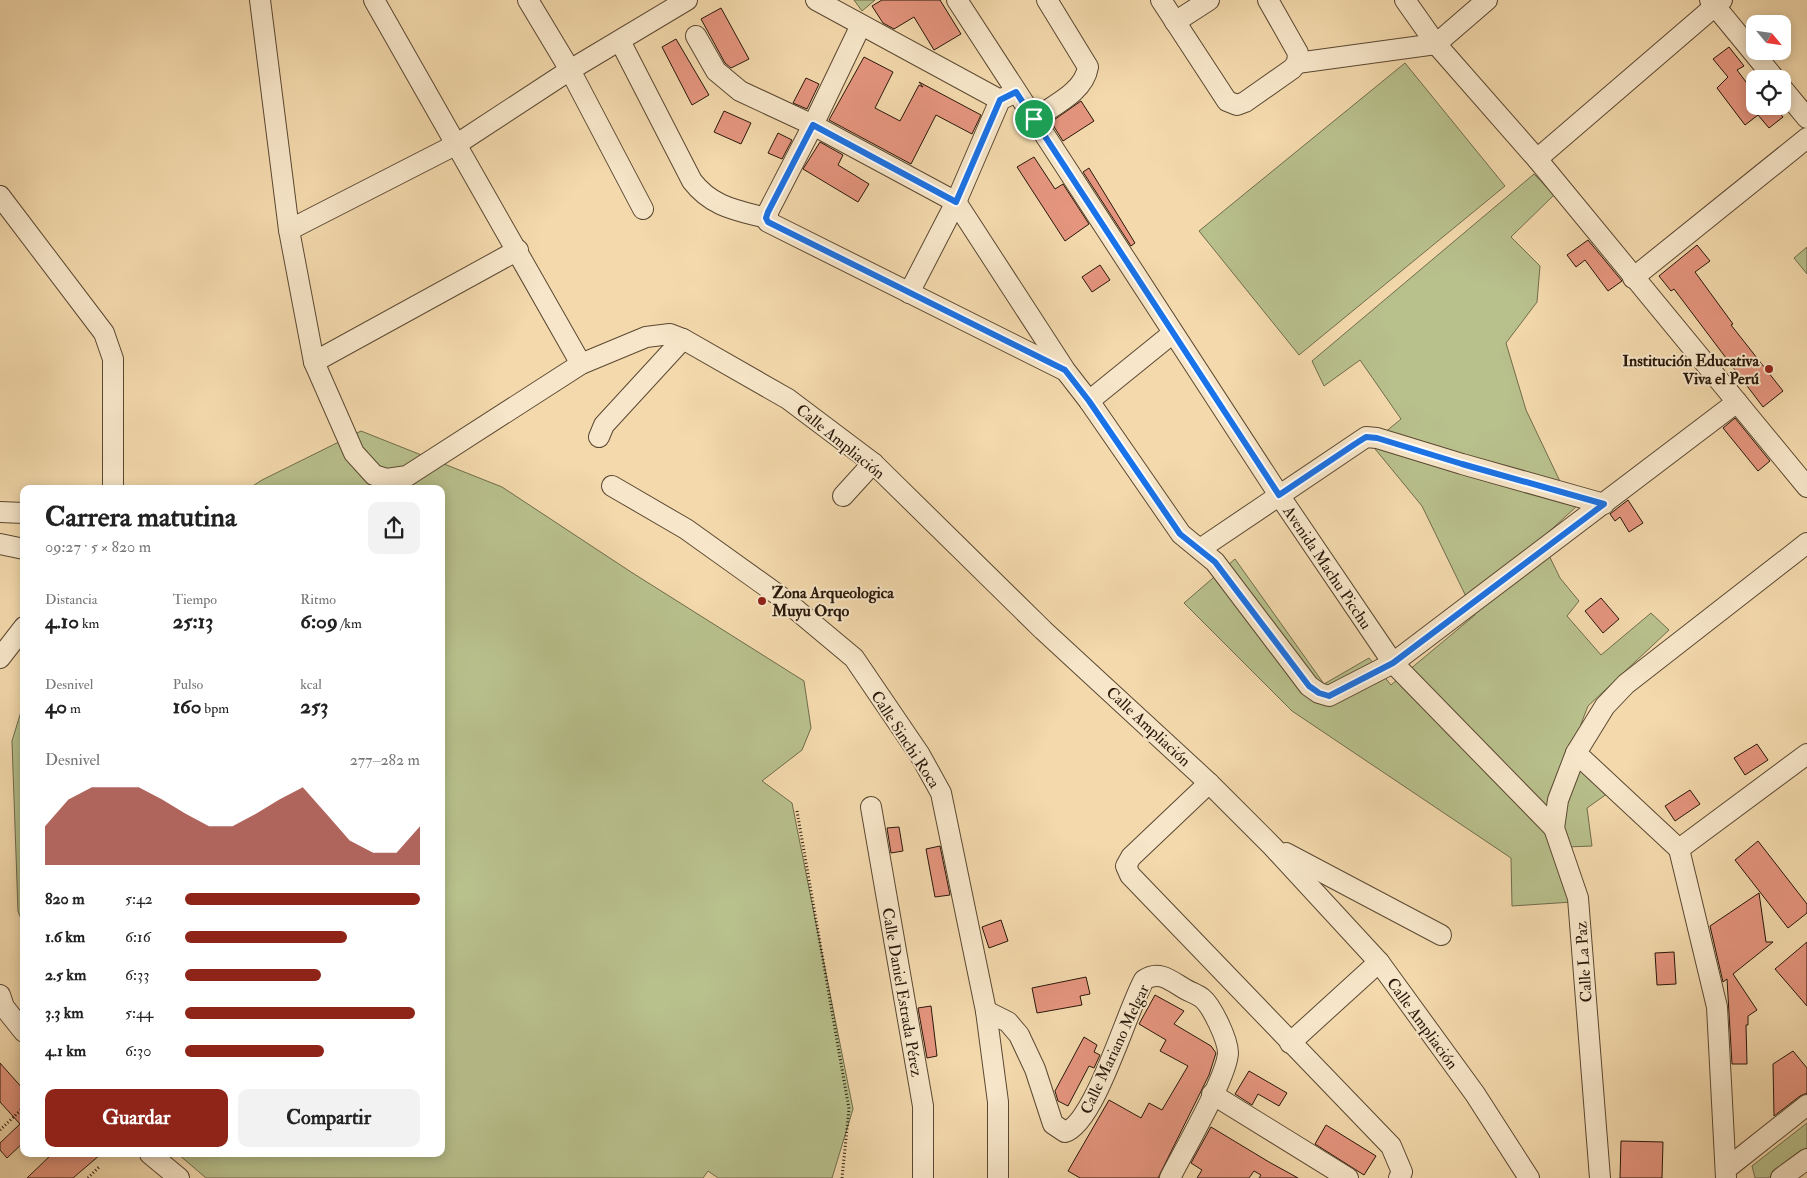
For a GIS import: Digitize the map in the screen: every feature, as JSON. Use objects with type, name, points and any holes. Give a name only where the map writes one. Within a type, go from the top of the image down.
[{"type":"street","points":[[260,0],[288,230],[314,362],[354,453],[374,475],[388,479],[407,476],[581,364],[646,337],[670,334],[690,343],[604,425],[599,437]]},
{"type":"street","points":[[374,0],[518,250],[581,364]]},
{"type":"street","points":[[528,0],[570,70],[643,209]]},
{"type":"street","points":[[816,0],[861,25],[1008,96],[909,294]]},
{"type":"street","name":"Avenida Machu Picchu","points":[[957,0],[1008,96],[1034,119],[1279,495],[1393,663],[1554,828]]},
{"type":"street","points":[[1034,119],[1079,88],[1086,78],[1088,67],[1047,0]]},
{"type":"street","points":[[1161,0],[1227,101],[1236,105],[1253,97],[1292,69],[1297,63],[1298,52],[1268,0]]},
{"type":"street","points":[[1175,22],[1209,0]]},
{"type":"street","points":[[1405,0],[1436,44],[1537,160],[1807,488]]},
{"type":"street","points":[[1297,63],[1436,44],[1487,0]]},
{"type":"street","points":[[1537,160],[1716,2],[1768,70]]},
{"type":"street","points":[[288,230],[457,144],[677,3]]},
{"type":"street","points":[[766,218],[861,25]]},
{"type":"street","points":[[696,36],[716,71],[740,91],[813,125],[956,202],[1065,370],[1089,401],[1180,534],[1215,562],[1309,686],[1319,693],[1329,696],[1393,663],[1737,402]]},
{"type":"street","points":[[620,41],[692,181],[702,194],[715,202],[766,218],[768,222],[909,294],[1065,370]]},
{"type":"street","points":[[1791,99],[1807,118]]},
{"type":"street","points":[[1633,278],[1807,138]]},
{"type":"street","points":[[0,196],[104,333],[113,359],[113,485]]},
{"type":"street","points":[[314,362],[518,250]]},
{"type":"street","points":[[1089,401],[1173,333]]},
{"type":"street","name":"Calle Ampliación","points":[[690,343],[788,399],[873,464],[1043,630],[1209,783],[1272,846],[1379,962],[1475,1094],[1529,1178]]},
{"type":"street","points":[[1200,549],[1366,437],[1377,438],[1604,504]]},
{"type":"street","points":[[843,496],[873,464]]},
{"type":"street","name":"Calle Sinchi Roca","points":[[612,486],[686,529],[781,597],[854,658],[920,755],[941,793],[986,1011],[998,1102],[998,1178]]},
{"type":"street","points":[[0,512],[20,513]]},
{"type":"street","name":"Calle La Paz","points":[[1600,1178],[1578,898],[1554,828],[1561,791],[1576,753],[1605,706],[1626,684],[1807,543]]},
{"type":"street","points":[[0,544],[20,549]]},
{"type":"street","points":[[0,658],[20,633]]},
{"type":"street","points":[[1576,753],[1679,849],[1717,1007],[1726,1174]]},
{"type":"street","points":[[1679,849],[1807,754]]},
{"type":"street","points":[[1209,783],[1131,857],[1126,866],[1130,875],[1290,1043],[1392,1146],[1400,1175]]},
{"type":"street","name":"Calle Daniel Estrada Pérez","points":[[871,808],[923,1106],[923,1178]]},
{"type":"street","points":[[1272,846],[1441,935]]},
{"type":"street","points":[[1290,1043],[1379,962]]},
{"type":"street","name":"Calle Mariano Melgar","points":[[986,1011],[1008,1022],[1020,1035],[1028,1052],[1053,1124],[1065,1132],[1072,1130],[1084,1113],[1119,1044],[1144,980],[1152,975],[1161,975],[1202,998],[1212,1011],[1225,1039],[1227,1058],[1212,1094],[1170,1178]]},
{"type":"street","points":[[0,995],[4,1007],[20,1027]]},
{"type":"street","points":[[1212,1094],[1348,1178]]},
{"type":"street","points":[[1726,1174],[1807,1105]]},
{"type":"street","points":[[154,1157],[178,1178]]},
{"type":"street","points":[[1781,1178],[1807,1159]]},
{"type":"path","points":[[797,811],[849,1109],[842,1178]]},
{"type":"path","points":[[0,1130],[20,1111]]},
{"type":"path","points":[[88,1178],[99,1167]]},
{"type":"green space","points":[[854,0],[875,0],[862,11]]},
{"type":"green space","points":[[1405,63],[1505,186],[1299,355],[1199,231]]},
{"type":"green space","points":[[1534,174],[1554,195],[1511,237],[1540,266],[1537,302],[1506,343],[1526,410],[1566,494],[1577,506],[1541,539],[1560,578],[1579,601],[1567,616],[1601,655],[1651,613],[1669,630],[1588,706],[1581,724],[1583,768],[1611,791],[1587,808],[1592,846],[1567,847],[1572,902],[1512,906],[1511,858],[1292,711],[1184,603],[1235,559],[1324,684],[1369,658],[1391,685],[1475,615],[1422,506],[1371,444],[1401,419],[1360,360],[1324,386],[1312,361]]},
{"type":"green space","points":[[1807,247],[1807,274],[1794,258]]},
{"type":"green space","points":[[361,431],[502,487],[631,572],[804,681],[811,728],[802,750],[762,781],[792,803],[853,1109],[832,1178],[718,1178],[708,1171],[703,1178],[206,1178],[182,1157],[445,1157],[445,485],[254,485]]},
{"type":"green space","points":[[20,715],[20,916],[18,911],[12,741]]},
{"type":"green space","points":[[1807,1123],[1807,1150],[1768,1178],[1755,1178],[1752,1166]]},
{"type":"building","points":[[882,0],[940,0],[961,34],[934,50],[914,17],[894,29],[883,23],[872,6]]},
{"type":"building","points":[[721,8],[749,59],[731,68],[725,63],[701,19]]},
{"type":"building","points":[[676,39],[709,95],[692,105],[662,47]]},
{"type":"building","points":[[1729,47],[1744,66],[1737,70],[1746,82],[1746,115],[1758,115],[1745,125],[1717,88],[1728,77],[1713,59]]},
{"type":"building","points":[[864,57],[893,72],[875,108],[900,121],[919,85],[923,87],[919,82],[981,115],[972,134],[936,115],[911,164],[829,120]]},
{"type":"building","points":[[806,78],[819,84],[807,109],[793,103]]},
{"type":"building","points":[[1081,101],[1094,121],[1063,141],[1051,122]]},
{"type":"building","points":[[724,111],[751,123],[741,144],[714,132]]},
{"type":"building","points":[[1758,115],[1781,115],[1783,117],[1769,128]]},
{"type":"building","points":[[778,133],[792,140],[782,159],[768,153]]},
{"type":"building","points":[[820,142],[843,155],[838,165],[869,184],[858,202],[803,169]]},
{"type":"building","points":[[1034,157],[1055,189],[1063,184],[1089,224],[1065,241],[1017,167]]},
{"type":"building","points":[[1089,168],[1135,243],[1131,246],[1083,172]]},
{"type":"building","points":[[1588,240],[1622,281],[1608,291],[1585,260],[1576,267],[1567,255]]},
{"type":"building","points":[[1697,245],[1710,261],[1695,272],[1733,324],[1731,325],[1783,391],[1763,407],[1674,289],[1671,291],[1659,276]]},
{"type":"building","points":[[1100,265],[1110,280],[1092,292],[1082,277]]},
{"type":"building","points":[[1735,418],[1770,461],[1758,471],[1723,428]]},
{"type":"building","points":[[1628,500],[1643,523],[1629,532],[1620,517],[1615,521],[1610,514]]},
{"type":"building","points":[[1601,598],[1619,619],[1603,633],[1585,611]]},
{"type":"building","points":[[1757,744],[1768,760],[1745,775],[1734,758]]},
{"type":"building","points":[[1690,790],[1700,804],[1675,821],[1665,806]]},
{"type":"building","points":[[899,827],[903,851],[891,853],[887,828]]},
{"type":"building","points":[[1758,841],[1807,904],[1807,913],[1788,928],[1735,860]]},
{"type":"building","points":[[940,846],[950,895],[935,897],[926,849]]},
{"type":"building","points":[[1759,893],[1766,942],[1773,942],[1733,974],[1757,1010],[1748,1016],[1748,1025],[1746,1025],[1747,1064],[1732,1064],[1727,979],[1723,982],[1710,926]]},
{"type":"building","points":[[1001,920],[1008,941],[989,948],[982,927]]},
{"type":"building","points":[[1807,942],[1807,1006],[1775,969]]},
{"type":"building","points":[[1674,952],[1676,984],[1657,985],[1655,953]]},
{"type":"building","points":[[1086,977],[1090,994],[1080,996],[1082,1005],[1037,1013],[1032,988]]},
{"type":"building","points":[[1155,995],[1184,1011],[1174,1024],[1211,1046],[1216,1053],[1209,1075],[1158,1178],[1080,1178],[1068,1171],[1109,1100],[1141,1118],[1149,1103],[1162,1110],[1188,1066],[1160,1051],[1166,1040],[1139,1024]]},
{"type":"building","points":[[931,1006],[937,1056],[927,1058],[918,1008]]},
{"type":"building","points":[[1084,1037],[1097,1045],[1094,1052],[1100,1055],[1094,1068],[1089,1066],[1068,1106],[1058,1101],[1055,1091]]},
{"type":"building","points":[[1793,1051],[1807,1068],[1807,1093],[1800,1096],[1774,1116],[1773,1064]]},
{"type":"building","points":[[0,1063],[20,1086],[20,1124],[0,1102]]},
{"type":"building","points":[[1249,1071],[1287,1093],[1279,1106],[1258,1094],[1252,1105],[1235,1094]]},
{"type":"building","points":[[20,1124],[20,1146],[7,1158],[0,1150],[0,1143]]},
{"type":"building","points":[[1326,1125],[1376,1156],[1364,1175],[1315,1144]]},
{"type":"building","points":[[1211,1127],[1298,1178],[1259,1178],[1261,1175],[1254,1171],[1249,1178],[1197,1178],[1202,1170],[1191,1163]]},
{"type":"building","points":[[1621,1141],[1663,1142],[1662,1178],[1620,1178]]},
{"type":"building","points":[[49,1157],[98,1157],[73,1178],[27,1178]]},
{"type":"place","name":"Institución Educativa Viva el Perú","points":[[1769,369]]},
{"type":"place","name":"Zona Arqueologica Muyu Orqo","points":[[762,601]]},
{"type":"route","points":[[1016,92],[1034,119],[1279,495],[1366,437],[1377,438],[1604,504],[1393,663],[1329,696],[1319,693],[1309,686],[1215,562],[1180,534],[1089,401],[1065,370],[909,294],[768,222],[766,218],[813,125],[956,202],[1000,100],[1016,92]]}]
